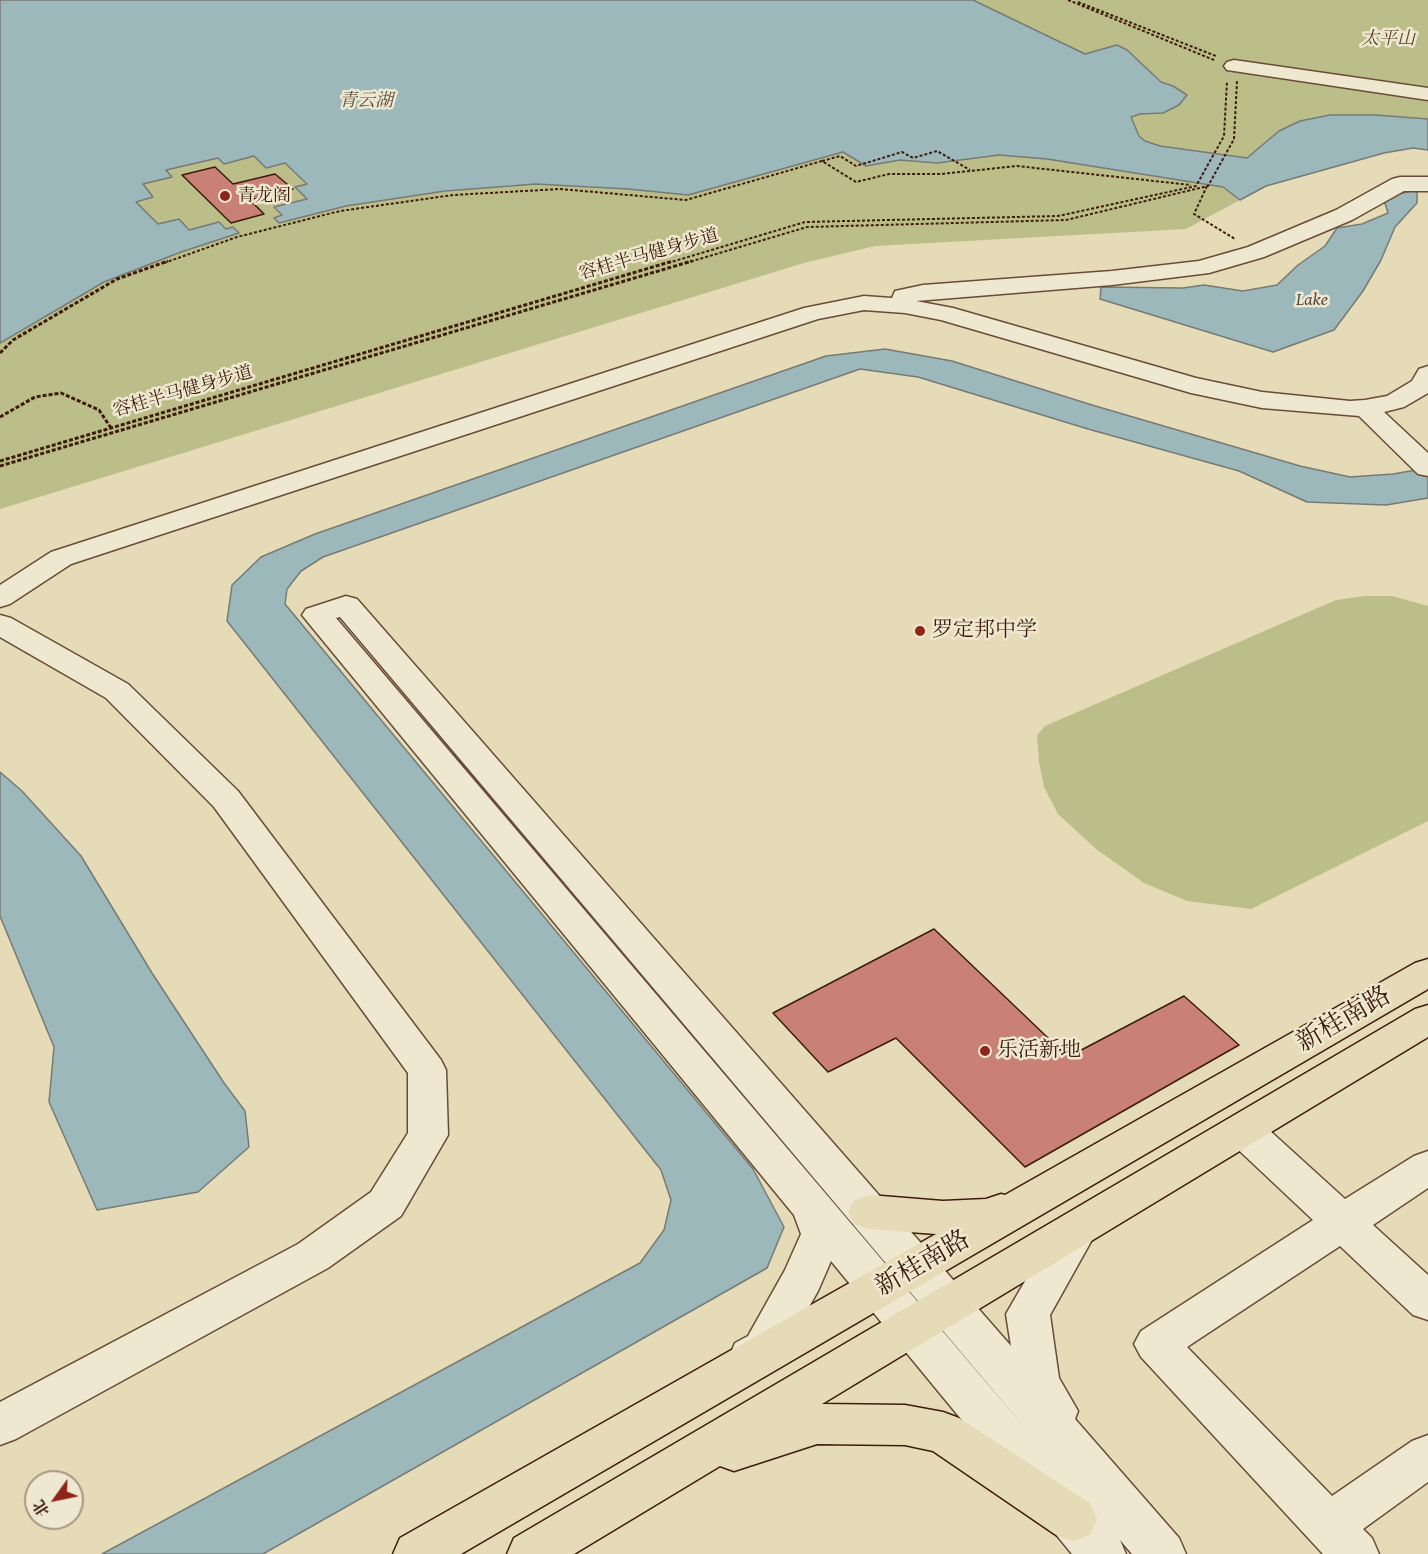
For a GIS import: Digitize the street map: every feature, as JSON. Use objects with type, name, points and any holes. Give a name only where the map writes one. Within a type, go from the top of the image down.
[{"type":"main road","name":"新桂南路","points":[[417,1554],[881,1289],[1428,972]]},
{"type":"main road","name":"新桂南路","points":[[531,1554],[914,1328],[1428,1019]]},
{"type":"main road","points":[[869,1212],[943,1218],[989,1216],[1050,1191]]},
{"type":"main road","points":[[646,1486],[751,1443],[817,1424],[905,1425],[943,1432],[1073,1519]]},
{"type":"street","points":[[1231,65],[1428,94]]},
{"type":"street","points":[[0,598],[61,558],[813,314],[923,292],[1112,278],[1200,268],[1256,252],[1344,215],[1400,184],[1428,184]]},
{"type":"street","points":[[864,303],[906,306],[944,313],[1191,385],[1262,400],[1350,409],[1365,408],[1395,402],[1422,386],[1428,374]]},
{"type":"street","points":[[1365,408],[1428,468]]},
{"type":"street","points":[[1102,1554],[317,615],[346,604],[1162,1554]]},
{"type":"street","points":[[0,624],[117,692],[226,799],[427,1070],[428,1125],[428,1135],[386,1204],[313,1256],[0,1425]]},
{"type":"street","points":[[1243,1130],[1428,1302]]},
{"type":"street","points":[[1428,1167],[1156,1344],[1342,1540],[1428,1456]]},
{"type":"street","points":[[697,1394],[763,1349],[803,1278],[822,1234],[810,1205]]},
{"type":"street","points":[[1077,1229],[1028,1314],[1038,1383],[1106,1488]]},
{"type":"path","points":[[1068,0],[1231,65]]},
{"type":"path","points":[[1074,0],[1233,63],[1231,65],[1237,75],[1234,139],[1194,214],[1256,252]]},
{"type":"path","points":[[1196,186],[1224,136],[1231,65]]},
{"type":"path","points":[[0,353],[13,340],[117,279],[237,237],[340,211],[453,195],[560,189],[686,200],[840,156],[856,166],[902,152],[913,158],[937,151],[971,171]]},
{"type":"path","points":[[822,161],[856,182],[889,174],[971,171],[1017,166],[1208,186]]},
{"type":"path","name":"容桂半马健身步道","points":[[0,460],[806,222],[1058,216],[1196,186]]},
{"type":"path","points":[[0,466],[807,227],[1066,220],[1208,186]]},
{"type":"path","points":[[0,417],[35,397],[61,393],[99,410],[111,428]]},
{"type":"green space","name":"太平山","points":[[0,0],[1428,0],[1428,119],[1376,115],[1330,115],[1300,121],[1279,131],[1248,158],[1240,200],[1186,229],[875,246],[804,263],[0,509]]},
{"type":"green space","points":[[1365,596],[1392,596],[1428,606],[1428,821],[1251,909],[1187,901],[1144,883],[1096,849],[1058,814],[1044,787],[1039,762],[1037,735],[1045,726],[1336,600]]},
{"type":"water","name":"青云湖","points":[[0,0],[973,0],[1085,54],[1117,45],[1127,50],[1161,82],[1187,95],[1179,105],[1163,113],[1140,114],[1131,117],[1139,136],[1145,141],[1160,146],[1247,158],[1279,131],[1300,121],[1330,115],[1376,115],[1428,119],[1428,150],[1413,148],[1384,153],[1266,186],[1240,200],[1223,187],[1047,159],[999,155],[937,163],[900,160],[866,166],[843,152],[688,195],[536,184],[445,191],[346,206],[279,223],[274,218],[282,215],[274,207],[307,199],[295,187],[307,184],[285,163],[266,168],[254,156],[224,164],[218,158],[166,170],[172,177],[143,184],[153,197],[136,202],[158,224],[179,219],[189,230],[219,222],[226,229],[233,227],[239,233],[181,252],[104,282],[0,343]]},
{"type":"water","name":"Lake","points":[[1417,190],[1417,203],[1395,227],[1381,260],[1363,291],[1334,330],[1273,352],[1100,299],[1101,287],[1183,288],[1204,285],[1243,291],[1277,285],[1298,265],[1325,246],[1337,228],[1362,224],[1388,213],[1383,197]]},
{"type":"water","points":[[885,349],[952,361],[1300,466],[1350,477],[1393,474],[1428,468],[1428,498],[1386,505],[1307,502],[1239,471],[1088,429],[918,377],[860,369],[323,557],[301,571],[287,589],[285,604],[753,1169],[784,1227],[767,1268],[263,1554],[102,1554],[640,1263],[664,1230],[671,1200],[661,1170],[227,621],[232,585],[261,557],[315,534],[826,356]]},
{"type":"water","points":[[0,772],[22,791],[81,856],[152,973],[245,1111],[249,1147],[198,1192],[97,1210],[49,1102],[54,1047],[0,916]]},
{"type":"building","name":"青龙阁","points":[[215,167],[233,184],[275,174],[293,189],[250,200],[264,214],[231,223],[182,175]]},
{"type":"building","name":"乐活新地","points":[[934,929],[1068,1057],[1184,996],[1239,1045],[1025,1167],[896,1038],[828,1072],[773,1013]]},
{"type":"place","name":"青龙阁","points":[[225,196]]},
{"type":"place","name":"罗定邦中学","points":[[920,631]]},
{"type":"place","name":"乐活新地","points":[[985,1051]]}]
